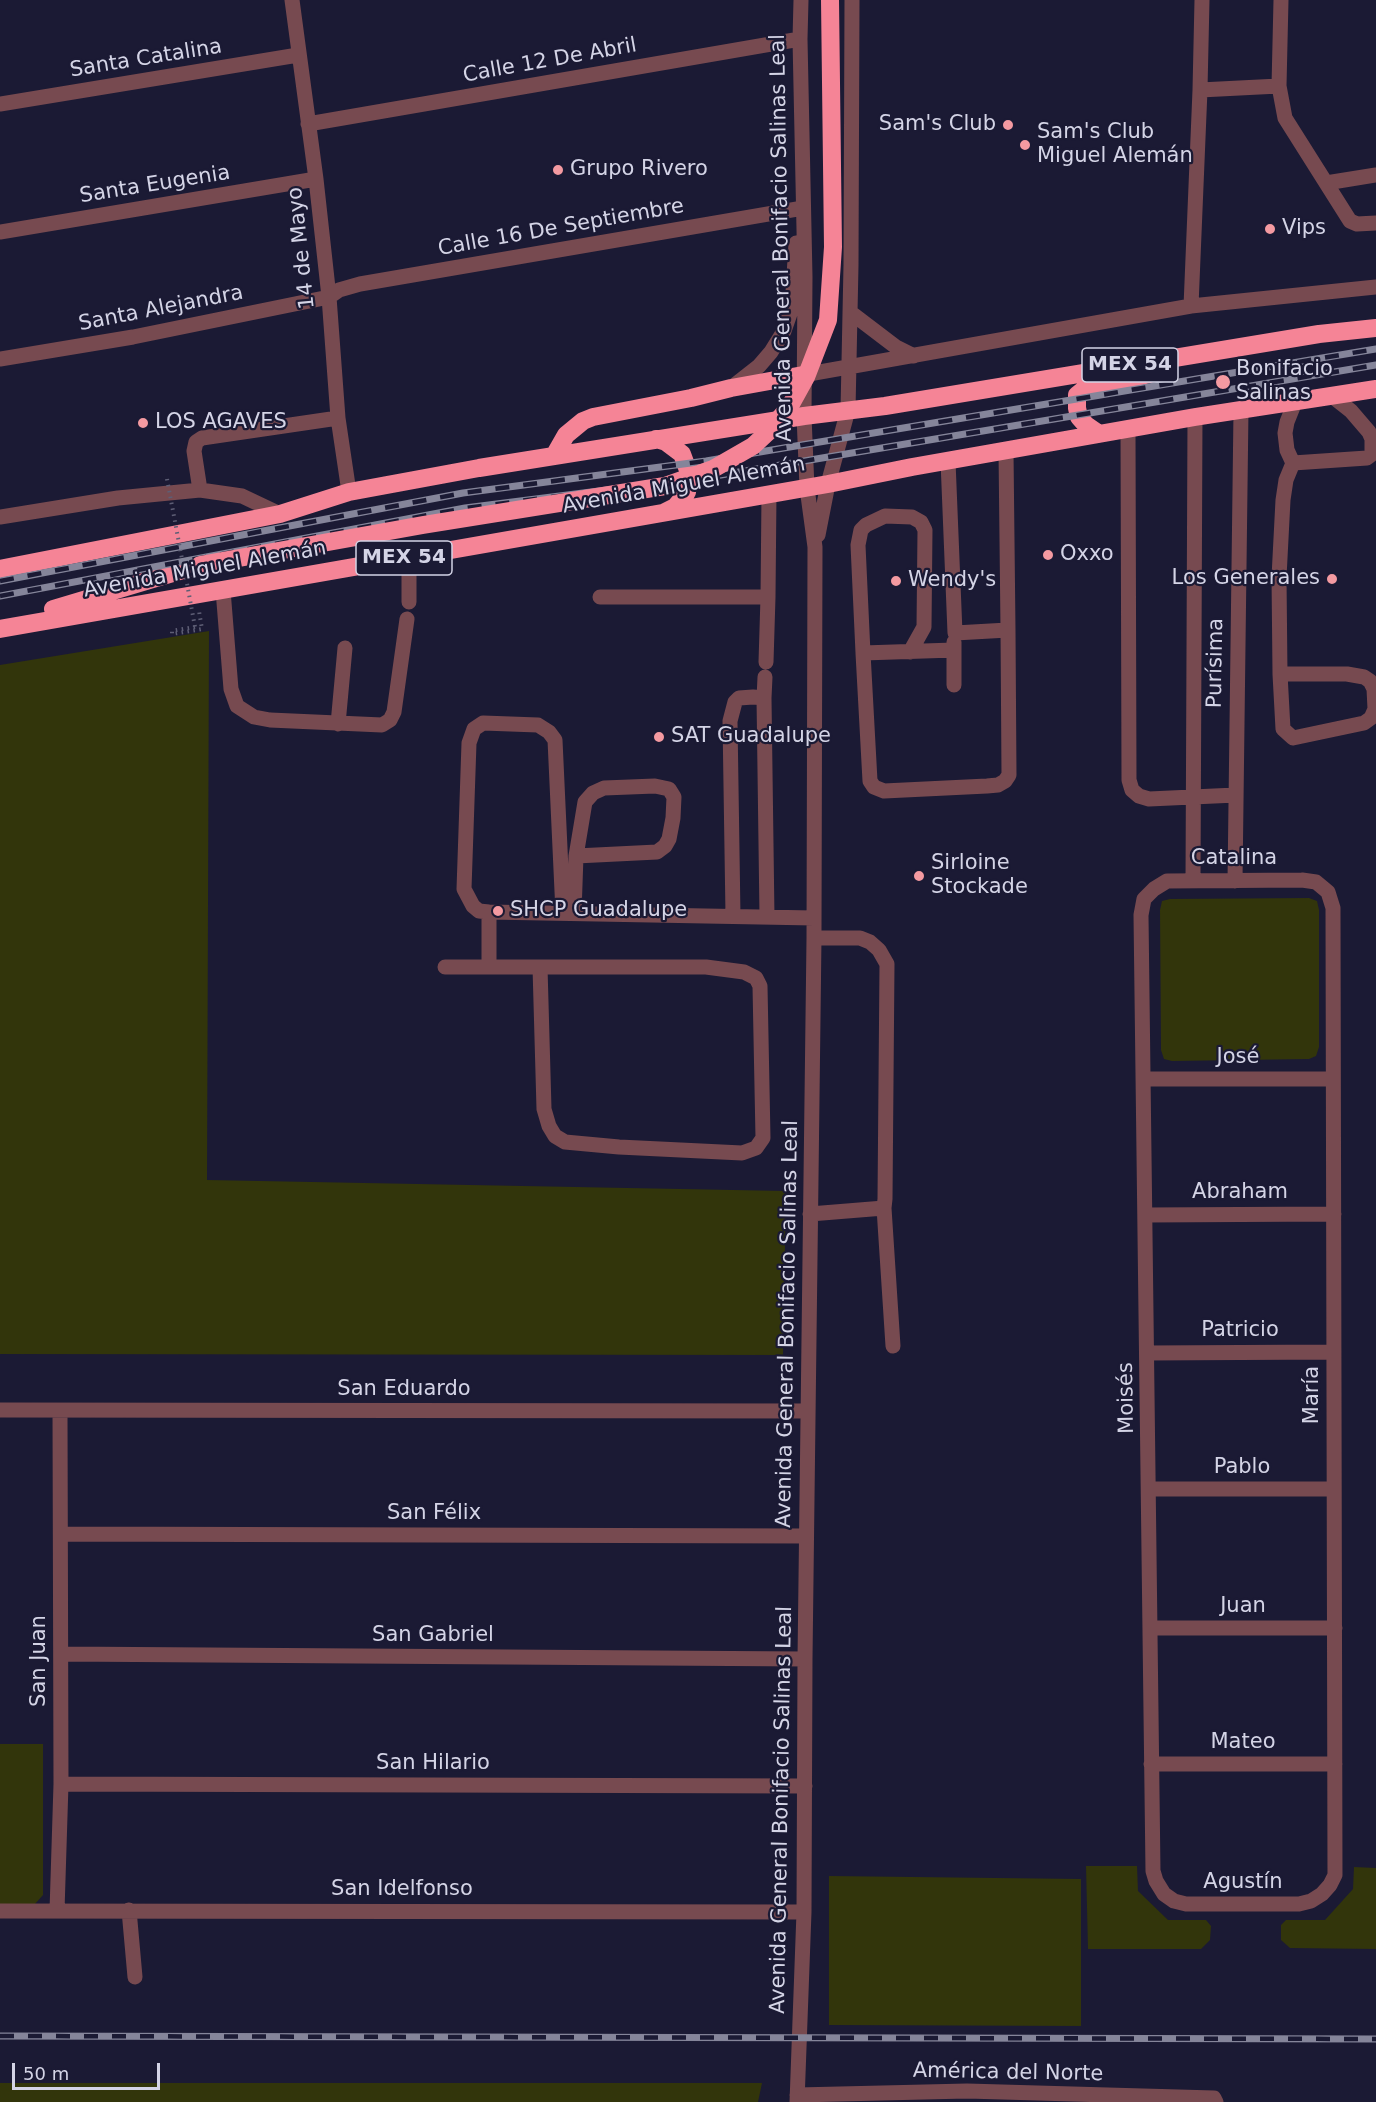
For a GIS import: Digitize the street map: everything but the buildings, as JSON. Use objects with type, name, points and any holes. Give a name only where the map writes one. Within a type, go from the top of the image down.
[{"type":"highway","points":[[0,627],[200,565],[423,525],[665,486],[713,469],[753,446],[786,411],[802,386],[828,320],[833,255],[830,0]]},
{"type":"highway","name":"Avenida Miguel Alemán","points":[[0,569],[280,514],[349,492],[554,456],[804,416],[885,406],[1319,334],[1376,327]]},
{"type":"highway","points":[[1099,434],[1079,417],[1076,401],[1077,395],[1082,391],[1319,334]]},
{"type":"highway","points":[[554,456],[566,435],[583,421],[593,417],[803,375]]},
{"type":"highway","name":"Avenida Miguel Alemán","points":[[0,627],[807,488],[1195,417],[1376,389]]},
{"type":"highway","points":[[656,440],[666,442],[682,454],[689,473],[687,492],[681,500],[675,507],[657,514]]},
{"type":"street","name":"14 de Mayo","points":[[292,0],[316,179],[329,297],[338,418],[349,492]]},
{"type":"street","name":"Avenida General Bonifacio Salinas Leal","points":[[797,2098],[806,1786],[805,1659],[814,938],[815,547],[807,488],[804,416],[805,277],[801,0]]},
{"type":"street","name":"Avenida General Bonifacio Salinas Leal","points":[[815,547],[828,484],[848,410],[852,0]]},
{"type":"street","points":[[1191,306],[1202,0]]},
{"type":"street","points":[[1281,0],[1279,86],[1285,117],[1350,221],[1357,224],[1376,223]]},
{"type":"street","name":"Calle 12 De Abril","points":[[308,124],[800,39]]},
{"type":"street","name":"Santa Catalina","points":[[0,104],[298,55]]},
{"type":"street","points":[[1200,90],[1279,86]]},
{"type":"street","points":[[1326,183],[1376,175]]},
{"type":"street","name":"Santa Eugenia","points":[[0,232],[316,179]]},
{"type":"street","points":[[731,388],[759,366],[784,331],[792,308],[796,243],[803,216]]},
{"type":"street","name":"Calle 16 De Septiembre","points":[[329,297],[339,290],[360,284],[803,216]]},
{"type":"street","points":[[805,277],[817,286],[831,286],[842,279],[851,265]]},
{"type":"street","points":[[803,375],[1191,306],[1376,286]]},
{"type":"street","name":"Santa Alejandra","points":[[0,359],[133,337],[329,297]]},
{"type":"street","points":[[850,312],[896,347],[914,356]]},
{"type":"street","points":[[1293,463],[1367,458],[1372,454],[1372,439],[1369,432],[1351,411],[1332,396]]},
{"type":"street","points":[[1280,674],[1347,674],[1364,677],[1370,681],[1374,689],[1375,709],[1371,718],[1364,723],[1293,738],[1283,729],[1280,674],[1279,577],[1283,500],[1286,480],[1293,463],[1287,450],[1285,433],[1295,402]]},
{"type":"street","name":"Purísima","points":[[1235,881],[1240,410]]},
{"type":"street","name":"Purísima","points":[[1192,881],[1195,417]]},
{"type":"street","points":[[200,490],[194,451],[196,442],[202,438],[338,418]]},
{"type":"street","points":[[1128,429],[1129,780],[1132,790],[1138,796],[1149,799],[1236,795]]},
{"type":"street","points":[[910,651],[924,627],[926,530],[921,522],[912,517],[885,516],[861,530],[858,545],[870,781],[874,787],[884,790],[998,785],[1005,781],[1009,775],[1006,451]]},
{"type":"street","points":[[948,461],[955,633],[954,685]]},
{"type":"street","name":"Avenida Miguel Alemán","points":[[0,517],[118,498],[200,490],[242,496],[280,514]]},
{"type":"street","points":[[767,918],[764,698],[769,494]]},
{"type":"street","points":[[409,557],[409,602]]},
{"type":"street","points":[[223,590],[231,689],[237,706],[254,717],[270,720],[382,725],[390,720],[394,712],[407,619]]},
{"type":"street","points":[[600,597],[768,597]]},
{"type":"street","points":[[955,633],[1008,630]]},
{"type":"street","points":[[338,724],[345,648]]},
{"type":"street","points":[[863,653],[954,650]]},
{"type":"street","points":[[733,916],[729,721],[732,708],[739,698],[764,698]]},
{"type":"street","points":[[568,913],[555,740],[549,732],[538,725],[483,723],[474,729],[469,743],[464,889],[473,906],[479,911],[767,918],[814,918]]},
{"type":"street","points":[[568,913],[576,856],[585,802],[593,793],[604,788],[655,786],[669,789],[674,797],[673,818],[666,846],[657,852],[576,856]]},
{"type":"street","name":"Catalina","points":[[1144,899],[1154,888],[1167,881],[1302,880],[1316,882],[1328,892]]},
{"type":"street","name":"María","points":[[1322,1894],[1335,1875],[1333,908],[1328,892]]},
{"type":"street","name":"Moisés","points":[[1144,899],[1141,915],[1153,1871],[1164,1894]]},
{"type":"street","points":[[489,912],[489,966]]},
{"type":"street","points":[[814,938],[860,939],[870,942],[879,950],[887,964],[884,1208],[893,1346]]},
{"type":"street","points":[[446,967],[489,966],[706,967],[744,972],[756,978],[760,986],[763,1138],[756,1148],[742,1153],[619,1147],[565,1142],[555,1136],[544,1109],[540,967]]},
{"type":"street","name":"José","points":[[1143,1079],[1333,1079]]},
{"type":"street","points":[[810,1214],[884,1208]]},
{"type":"street","name":"Abraham","points":[[1146,1215],[1334,1214]]},
{"type":"street","name":"Patricio","points":[[1147,1353],[1334,1352]]},
{"type":"street","name":"San Eduardo","points":[[0,1410],[808,1411]]},
{"type":"street","name":"San Juan","points":[[57,1911],[61,1784],[60,1411]]},
{"type":"street","name":"Pablo","points":[[1149,1488],[1334,1489]]},
{"type":"street","name":"San Félix","points":[[61,1534],[806,1536]]},
{"type":"street","name":"Juan","points":[[1150,1628],[1335,1628]]},
{"type":"street","name":"San Gabriel","points":[[61,1654],[805,1659]]},
{"type":"street","name":"Mateo","points":[[1151,1764],[1335,1764]]},
{"type":"street","name":"San Hilario","points":[[61,1784],[806,1786]]},
{"type":"street","name":"Agustín","points":[[1164,1894],[1174,1901],[1186,1904],[1299,1904],[1311,1901],[1322,1894]]},
{"type":"street","points":[[129,1910],[135,1977]]},
{"type":"street","name":"San Idelfonso","points":[[0,1911],[804,1912]]},
{"type":"street","name":"América del Norte","points":[[797,2098],[967,2091],[1214,2098],[1216,2102]]},
{"type":"path","points":[[167,479],[195,627],[172,631],[172,634],[202,629]]},
{"type":"green space","points":[[209,631],[207,1180],[786,1191],[783,1355],[0,1354],[0,665]]},
{"type":"green space","points":[[1309,898],[1317,901],[1319,910],[1319,1047],[1316,1056],[1309,1059],[1172,1061],[1164,1059],[1161,1050],[1160,910],[1162,901],[1170,899]]},
{"type":"green space","points":[[0,1744],[43,1744],[43,1895],[35,1904],[0,1904]]},
{"type":"green space","points":[[1086,1866],[1137,1866],[1138,1891],[1168,1920],[1206,1920],[1211,1926],[1210,1940],[1201,1949],[1088,1949]]},
{"type":"green space","points":[[1354,1867],[1376,1868],[1376,1949],[1290,1948],[1281,1940],[1281,1925],[1286,1920],[1325,1920],[1353,1889]]},
{"type":"green space","points":[[829,1876],[1081,1879],[1081,2026],[829,2025]]},
{"type":"green space","points":[[0,2083],[762,2083],[758,2102],[0,2102]]},
{"type":"railway","points":[[0,581],[463,493],[706,461],[1376,349]]},
{"type":"railway","points":[[0,596],[465,508],[709,477],[1376,365]]},
{"type":"railway","points":[[0,2036],[1376,2039]]},
{"type":"place","name":"Sam's Club","points":[[1008,125]]},
{"type":"place","name":"Sam's Club Miguel Alemán","points":[[1025,145]]},
{"type":"place","name":"Grupo Rivero","points":[[558,170]]},
{"type":"place","name":"Vips","points":[[1270,229]]},
{"type":"place","name":"Bonifacio Salinas","points":[[1223,382]]},
{"type":"place","name":"LOS AGAVES","points":[[143,423]]},
{"type":"place","name":"Oxxo","points":[[1048,555]]},
{"type":"place","name":"Los Generales","points":[[1332,579]]},
{"type":"place","name":"Wendy's","points":[[896,581]]},
{"type":"place","name":"SAT Guadalupe","points":[[659,737]]},
{"type":"place","name":"Sirloine Stockade","points":[[919,876]]},
{"type":"place","name":"SHCP Guadalupe","points":[[498,911]]}]
